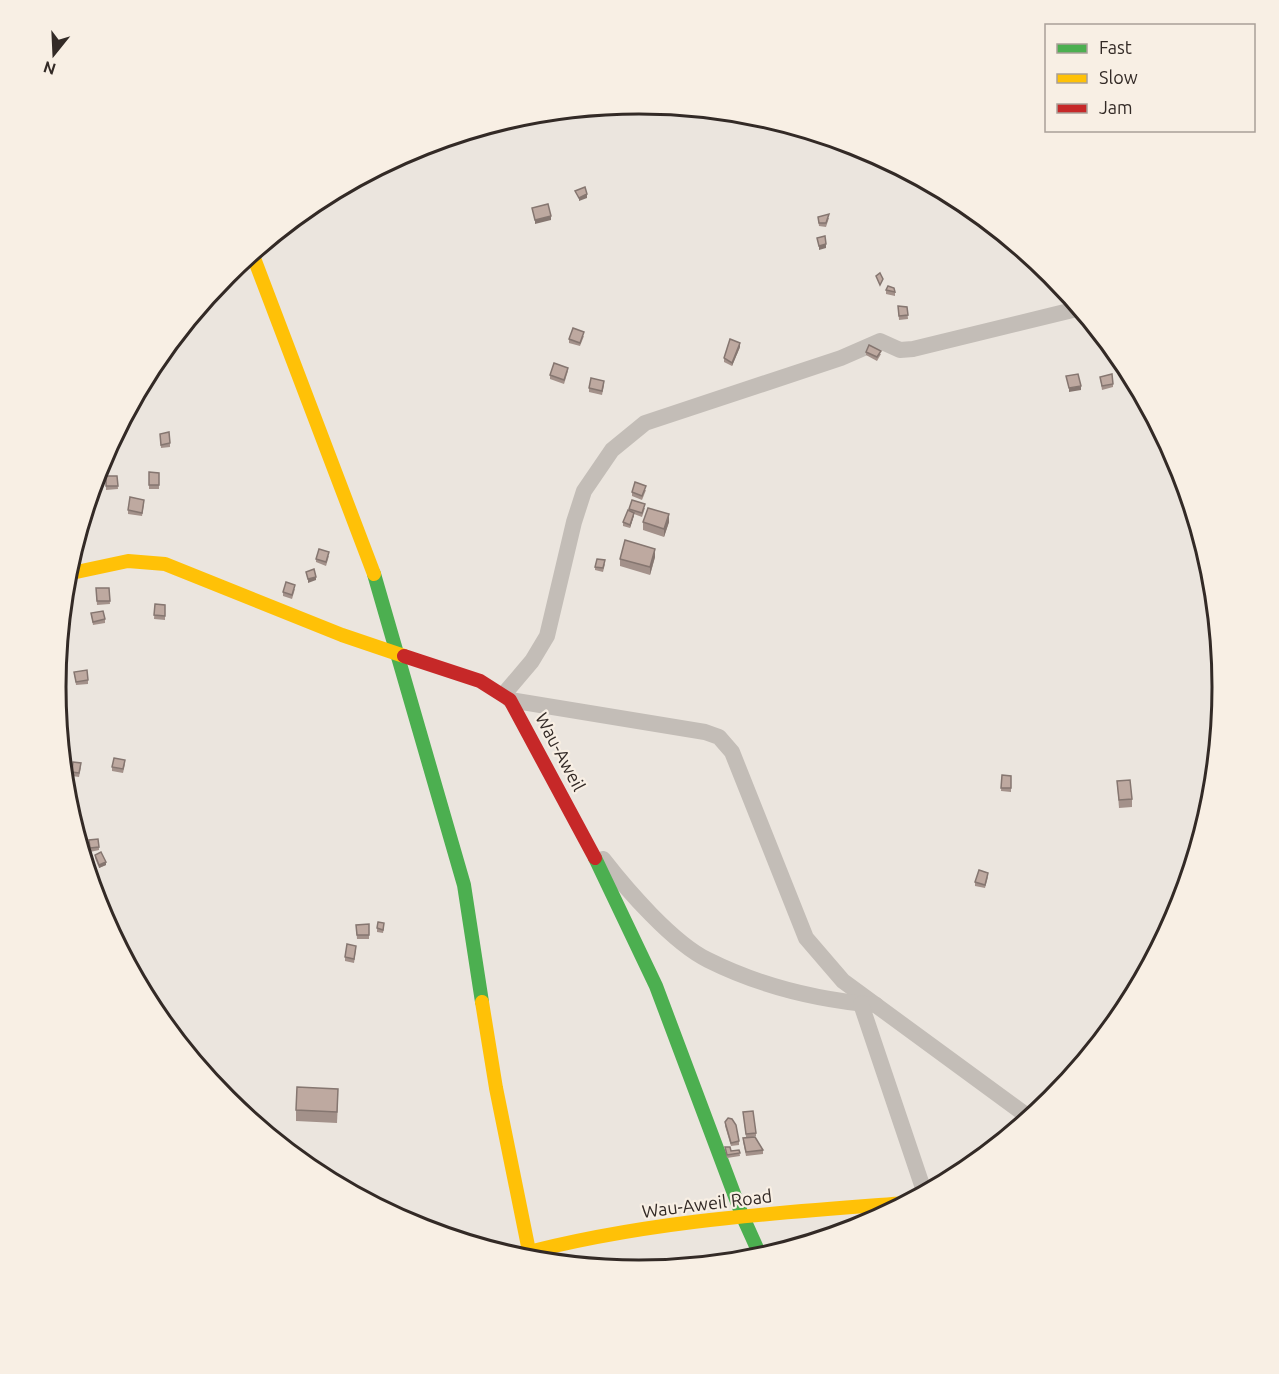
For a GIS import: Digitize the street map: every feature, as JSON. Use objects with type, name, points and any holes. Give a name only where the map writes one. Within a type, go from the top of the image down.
[{"type":"street","points":[[255,261],[378,585],[396,655],[464,885],[518,1247]]},
{"type":"street","points":[[507,697],[547,636],[574,522],[584,491],[612,450],[645,423],[841,358],[880,341],[900,350],[913,349],[1072,310]]},
{"type":"street","points":[[78,572],[130,560],[156,561],[396,655],[459,673],[507,697],[705,732],[719,737],[732,752],[806,938],[843,981],[868,1004],[1023,1113]]},
{"type":"street","name":"Wau-Aweil","points":[[507,697],[582,832],[656,986],[742,1215],[757,1248]]},
{"type":"street","points":[[582,832],[629,892],[672,933],[707,960],[787,991],[868,1004]]},
{"type":"street","points":[[868,1004],[923,1186]]},
{"type":"street","name":"Wau-Aweil Road","points":[[537,1251],[607,1234],[742,1215],[886,1204]]},
{"type":"building","points":[[585,187],[587,194],[579,198],[575,191]]},
{"type":"building","points":[[548,204],[551,216],[535,220],[532,208]]},
{"type":"building","points":[[829,214],[826,223],[819,223],[818,217]]},
{"type":"building","points":[[825,236],[826,244],[819,246],[817,238]]},
{"type":"building","points":[[880,273],[883,279],[880,285],[876,276]]},
{"type":"building","points":[[888,286],[894,288],[895,292],[886,290]]},
{"type":"building","points":[[898,306],[907,307],[908,315],[899,316]]},
{"type":"building","points":[[573,328],[584,332],[580,343],[569,339]]},
{"type":"building","points":[[730,339],[740,343],[732,363],[724,358]]},
{"type":"building","points":[[869,345],[881,351],[877,357],[866,352]]},
{"type":"building","points":[[554,363],[568,368],[564,380],[550,375]]},
{"type":"building","points":[[1078,374],[1081,386],[1069,388],[1066,376]]},
{"type":"building","points":[[1112,374],[1113,384],[1102,386],[1100,377]]},
{"type":"building","points":[[591,378],[604,381],[602,391],[589,388]]},
{"type":"building","points":[[169,432],[170,443],[161,445],[160,434]]},
{"type":"building","points":[[149,472],[159,473],[159,485],[149,485]]},
{"type":"building","points":[[107,476],[117,476],[118,486],[106,486]]},
{"type":"building","points":[[635,482],[646,486],[642,496],[632,492]]},
{"type":"building","points":[[130,497],[144,500],[142,513],[128,510]]},
{"type":"building","points":[[632,500],[645,504],[642,513],[629,509]]},
{"type":"building","points":[[648,508],[669,514],[664,529],[643,522]]},
{"type":"building","points":[[628,510],[634,513],[630,525],[623,522]]},
{"type":"building","points":[[625,540],[655,549],[650,567],[620,559]]},
{"type":"building","points":[[319,549],[329,552],[326,562],[316,559]]},
{"type":"building","points":[[597,559],[605,560],[603,568],[595,567]]},
{"type":"building","points":[[314,569],[316,577],[308,579],[306,572]]},
{"type":"building","points":[[286,582],[295,585],[292,595],[283,592]]},
{"type":"building","points":[[96,588],[109,588],[110,601],[97,601]]},
{"type":"building","points":[[155,604],[165,605],[165,616],[154,615]]},
{"type":"building","points":[[103,611],[105,619],[93,622],[91,613]]},
{"type":"building","points":[[87,670],[88,680],[76,682],[74,672]]},
{"type":"building","points":[[114,758],[125,760],[123,769],[112,767]]},
{"type":"building","points":[[73,762],[81,763],[79,773],[73,772]]},
{"type":"building","points":[[1002,775],[1011,776],[1011,788],[1001,788]]},
{"type":"building","points":[[1130,780],[1132,799],[1119,800],[1117,781]]},
{"type":"building","points":[[98,839],[99,847],[90,848],[89,840]]},
{"type":"building","points":[[101,852],[106,862],[99,865],[95,855]]},
{"type":"building","points":[[979,870],[988,873],[985,885],[975,882]]},
{"type":"building","points":[[378,922],[384,923],[383,930],[377,928]]},
{"type":"building","points":[[369,924],[369,935],[357,935],[356,925]]},
{"type":"building","points":[[347,944],[356,946],[354,959],[345,957]]},
{"type":"building","points":[[297,1087],[338,1089],[337,1112],[296,1110]]},
{"type":"building","points":[[753,1111],[756,1133],[746,1134],[743,1112]]},
{"type":"building","points":[[728,1118],[732,1119],[736,1125],[739,1141],[731,1143],[725,1122]]},
{"type":"building","points":[[755,1137],[763,1150],[746,1152],[743,1138]]},
{"type":"building","points":[[725,1147],[730,1147],[731,1151],[739,1150],[740,1153],[727,1155]]},
{"type":"traffic: fast","points":[[374,574],[464,885],[482,1002]]},
{"type":"traffic: fast","points":[[595,858],[656,986],[742,1215],[757,1248]]},
{"type":"traffic: slow","points":[[255,261],[374,574]]},
{"type":"traffic: slow","points":[[78,572],[128,561],[165,564],[342,635],[404,656]]},
{"type":"traffic: slow","points":[[482,1002],[496,1088],[529,1249]]},
{"type":"traffic: slow","points":[[536,1251],[659,1226],[885,1205]]},
{"type":"traffic: jam","points":[[404,656],[480,681],[510,700],[595,858]]}]
